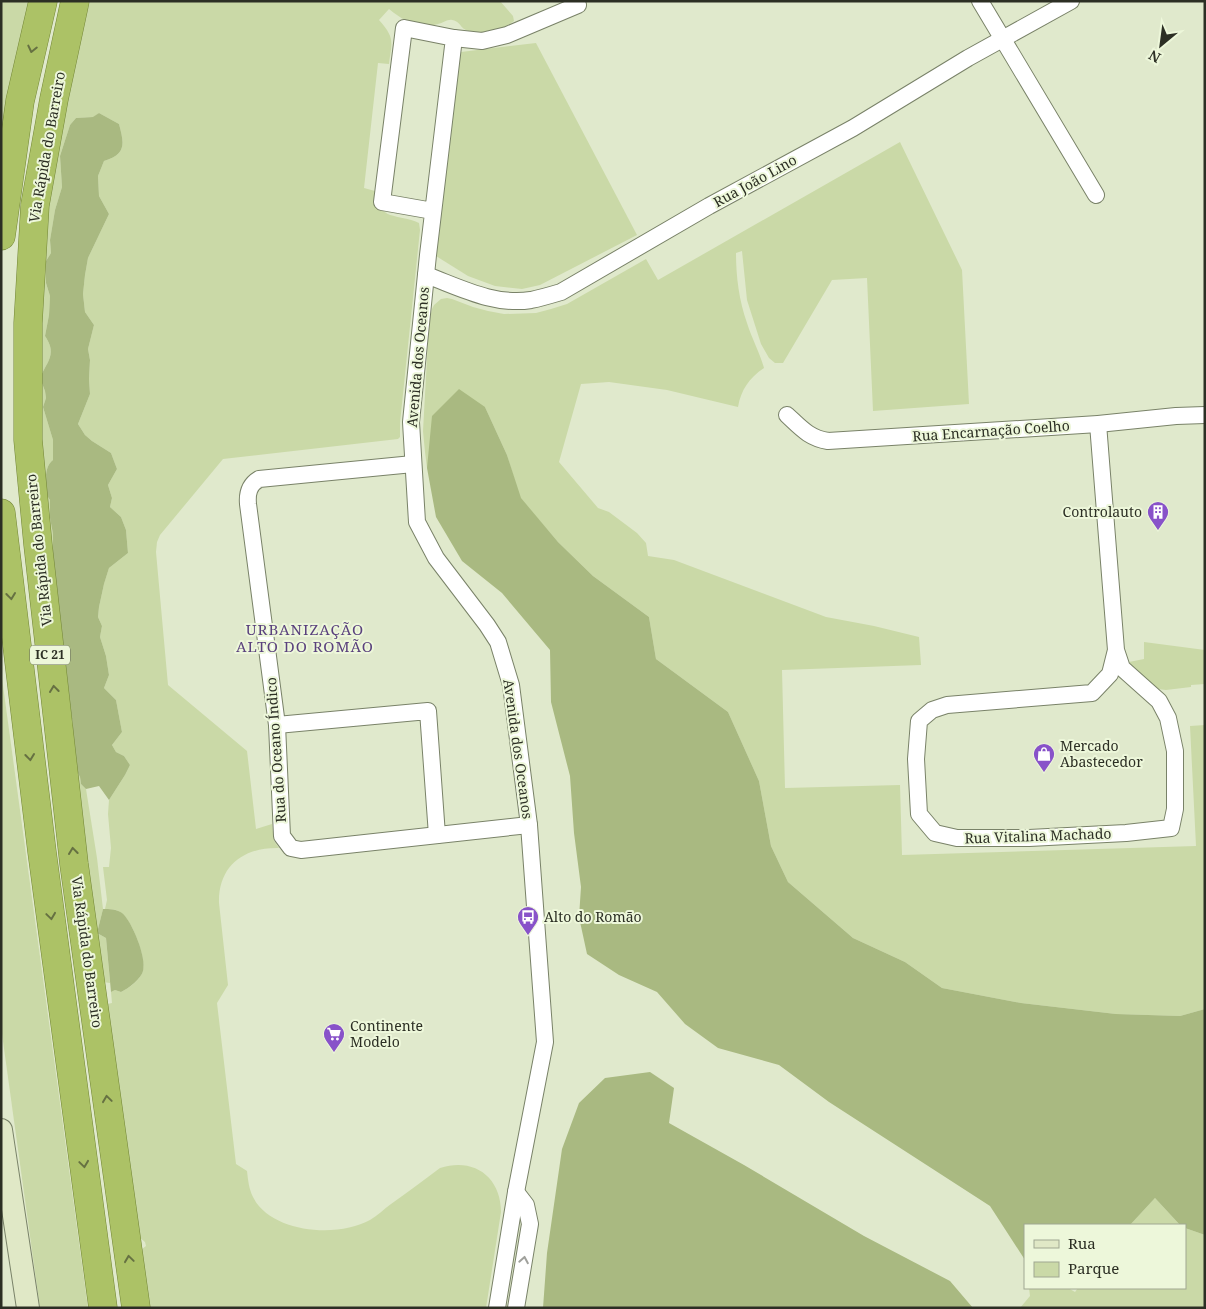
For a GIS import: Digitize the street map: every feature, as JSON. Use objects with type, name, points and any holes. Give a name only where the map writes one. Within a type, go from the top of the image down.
[{"type":"highway","points":[[1,236],[20,101],[43,1]]},
{"type":"highway","name":"Via Rápida do Barreiro","points":[[75,1],[54,99],[35,205],[28,323],[28,440],[74,864],[136,1308]]},
{"type":"highway","name":"IC 21","points":[[1,513],[42,852],[103,1308]]},
{"type":"main road","points":[[1,1130],[28,1308]]},
{"type":"street","points":[[980,1],[1096,195]]},
{"type":"street","name":"Rua João Lino","points":[[426,275],[479,295],[510,301],[543,298],[561,292],[709,206],[853,128],[968,58],[1071,1]]},
{"type":"street","points":[[433,211],[382,202],[404,28],[454,38],[482,41],[507,35],[578,5]]},
{"type":"street","name":"Avenida dos Oceanos","points":[[454,38],[433,211],[411,422],[417,522],[436,558],[498,642],[511,685],[529,825],[545,1042],[516,1192],[497,1308]]},
{"type":"street","name":"Rua Encarnação Coelho","points":[[787,415],[806,433],[828,442],[1205,415]]},
{"type":"street","name":"Rua Vitalina Machado","points":[[1098,424],[1116,650],[1122,668],[1158,701],[1168,718],[1175,751],[1175,809],[1171,828],[1126,833],[1030,838],[957,838],[935,833],[919,814],[916,759],[919,721],[932,710],[947,705],[1092,694],[1110,674],[1116,650]]},
{"type":"street","name":"Rua do Oceano Índico","points":[[413,464],[259,479],[251,486],[248,504],[277,725],[282,836],[291,848],[301,850],[529,825]]},
{"type":"street","points":[[277,725],[428,711],[436,836]]},
{"type":"street","points":[[516,1192],[526,1205],[530,1224],[516,1308]]},
{"type":"green space","points":[[1,1],[31,1],[15,64],[1,133]]},
{"type":"green space","points":[[90,1],[500,1],[513,16],[514,21],[495,33],[488,34],[467,30],[458,22],[452,20],[431,26],[418,25],[406,21],[389,9],[379,20],[390,36],[391,50],[389,64],[378,63],[364,188],[375,191],[380,208],[385,212],[419,223],[420,230],[400,437],[398,439],[223,459],[160,535],[156,552],[168,685],[247,751],[256,829],[272,824],[274,841],[279,848],[255,851],[244,855],[228,869],[220,890],[219,903],[228,985],[217,1003],[236,1164],[247,1171],[253,1197],[262,1209],[274,1218],[289,1225],[306,1229],[324,1230],[357,1226],[370,1220],[440,1168],[464,1165],[483,1173],[491,1180],[496,1189],[500,1200],[501,1212],[486,1308],[149,1308],[142,1249],[146,1246],[145,1242],[139,1237],[107,1004],[112,1003],[111,992],[115,990],[121,992],[137,980],[142,974],[143,964],[137,939],[125,916],[113,909],[105,909],[107,900],[103,867],[109,867],[111,848],[108,814],[109,800],[130,765],[124,756],[116,752],[112,745],[122,732],[116,700],[104,688],[109,675],[100,637],[102,626],[98,617],[109,568],[128,553],[126,530],[121,517],[110,507],[112,498],[108,485],[117,469],[111,453],[85,435],[78,424],[90,394],[90,360],[88,349],[94,325],[85,312],[83,294],[85,275],[88,258],[109,214],[99,196],[98,176],[104,161],[117,155],[123,142],[119,124],[99,113],[94,117],[76,118],[70,125],[60,156],[62,187],[55,210],[50,240],[51,253],[46,261],[46,283],[50,296],[45,336],[49,342],[51,352],[40,378],[46,398],[43,407],[53,440],[53,460],[47,471],[45,493],[50,500],[50,518],[53,534],[51,572],[57,585],[55,631],[57,647],[67,681],[73,724],[72,748],[77,762],[75,767],[81,784],[86,789],[97,858],[103,909],[97,933],[106,938],[110,983],[103,982],[98,957],[60,691],[45,557],[40,490],[36,370],[38,317],[47,210],[65,104]]},
{"type":"green space","points":[[536,43],[637,235],[540,285],[522,289],[495,286],[468,276],[436,256],[457,60],[461,52]]},
{"type":"green space","points":[[99,113],[119,124],[123,142],[117,155],[104,161],[98,176],[99,196],[109,214],[88,258],[85,275],[83,294],[85,312],[94,325],[88,349],[90,360],[90,394],[78,424],[85,435],[111,453],[117,469],[108,485],[112,498],[110,507],[121,517],[126,530],[128,553],[109,568],[98,617],[102,626],[100,637],[109,675],[104,688],[116,700],[122,732],[112,745],[116,752],[124,756],[130,765],[109,800],[99,786],[86,789],[81,784],[75,767],[77,762],[72,748],[73,724],[57,585],[51,573],[53,534],[50,518],[50,500],[45,493],[47,471],[53,460],[53,440],[43,407],[46,398],[40,378],[51,352],[49,342],[45,336],[50,296],[46,283],[46,261],[51,253],[50,240],[55,210],[62,187],[60,156],[70,125],[76,118],[93,117]]},
{"type":"green space","points":[[900,142],[962,270],[969,404],[873,411],[867,278],[832,280],[783,363],[775,363],[769,358],[761,344],[747,300],[742,251],[736,253],[740,297],[747,323],[764,368],[746,385],[738,407],[667,390],[609,382],[581,384],[559,462],[598,508],[609,512],[637,533],[646,543],[648,556],[674,560],[826,617],[919,637],[921,665],[782,670],[785,788],[900,785],[902,855],[1196,846],[1190,726],[1205,725],[1205,1009],[1180,1016],[1116,1014],[1021,1003],[942,988],[905,962],[853,938],[788,882],[771,846],[759,781],[728,712],[656,659],[649,617],[593,576],[558,542],[520,498],[507,455],[485,407],[427,468],[423,431],[429,322],[434,305],[441,299],[452,299],[473,307],[504,314],[536,313],[567,304],[646,259],[658,280]]},
{"type":"green space","points":[[459,389],[485,407],[507,455],[521,498],[558,542],[593,576],[649,617],[656,659],[728,712],[759,781],[771,846],[788,882],[853,938],[905,962],[942,988],[1021,1003],[1116,1014],[1180,1016],[1205,1009],[1205,1235],[1186,1228],[1186,1224],[1179,1224],[1155,1198],[1131,1224],[1024,1224],[1024,1258],[990,1206],[829,1102],[779,1065],[718,1048],[685,1024],[657,992],[619,975],[587,954],[579,917],[581,887],[574,833],[570,776],[551,702],[550,650],[502,593],[462,561],[436,517],[427,468],[432,416]]},
{"type":"green space","points":[[1144,642],[1205,650],[1205,684],[1166,690],[1158,689],[1132,670],[1129,662],[1144,659]]},
{"type":"green space","points":[[1,671],[88,1308],[40,1308],[1,1027]]},
{"type":"green space","points":[[103,909],[118,911],[126,917],[138,940],[143,958],[142,974],[134,983],[121,992],[115,990],[111,992],[106,938],[97,933]]},
{"type":"green space","points":[[650,1072],[674,1088],[669,1123],[864,1236],[950,1281],[973,1308],[543,1308],[547,1253],[562,1149],[579,1103],[605,1078]]},
{"type":"green space","points":[[1155,1198],[1179,1224],[1131,1224]]},
{"type":"green space","points":[[1186,1228],[1205,1235],[1205,1308],[1020,1308],[1030,1296],[1029,1289],[1070,1289],[1075,1292],[1077,1289],[1186,1289]]},
{"type":"place","name":"Controlauto","points":[[1158,531]]},
{"type":"place","name":"Mercado Abastecedor","points":[[1044,773]]},
{"type":"place","name":"Alto do Romão","points":[[528,936]]},
{"type":"place","name":"Continente Modelo","points":[[334,1053]]},
{"type":"district","name":"URBANIZAÇÃO ALTO DO ROMÃO","points":[[305,638]]}]
